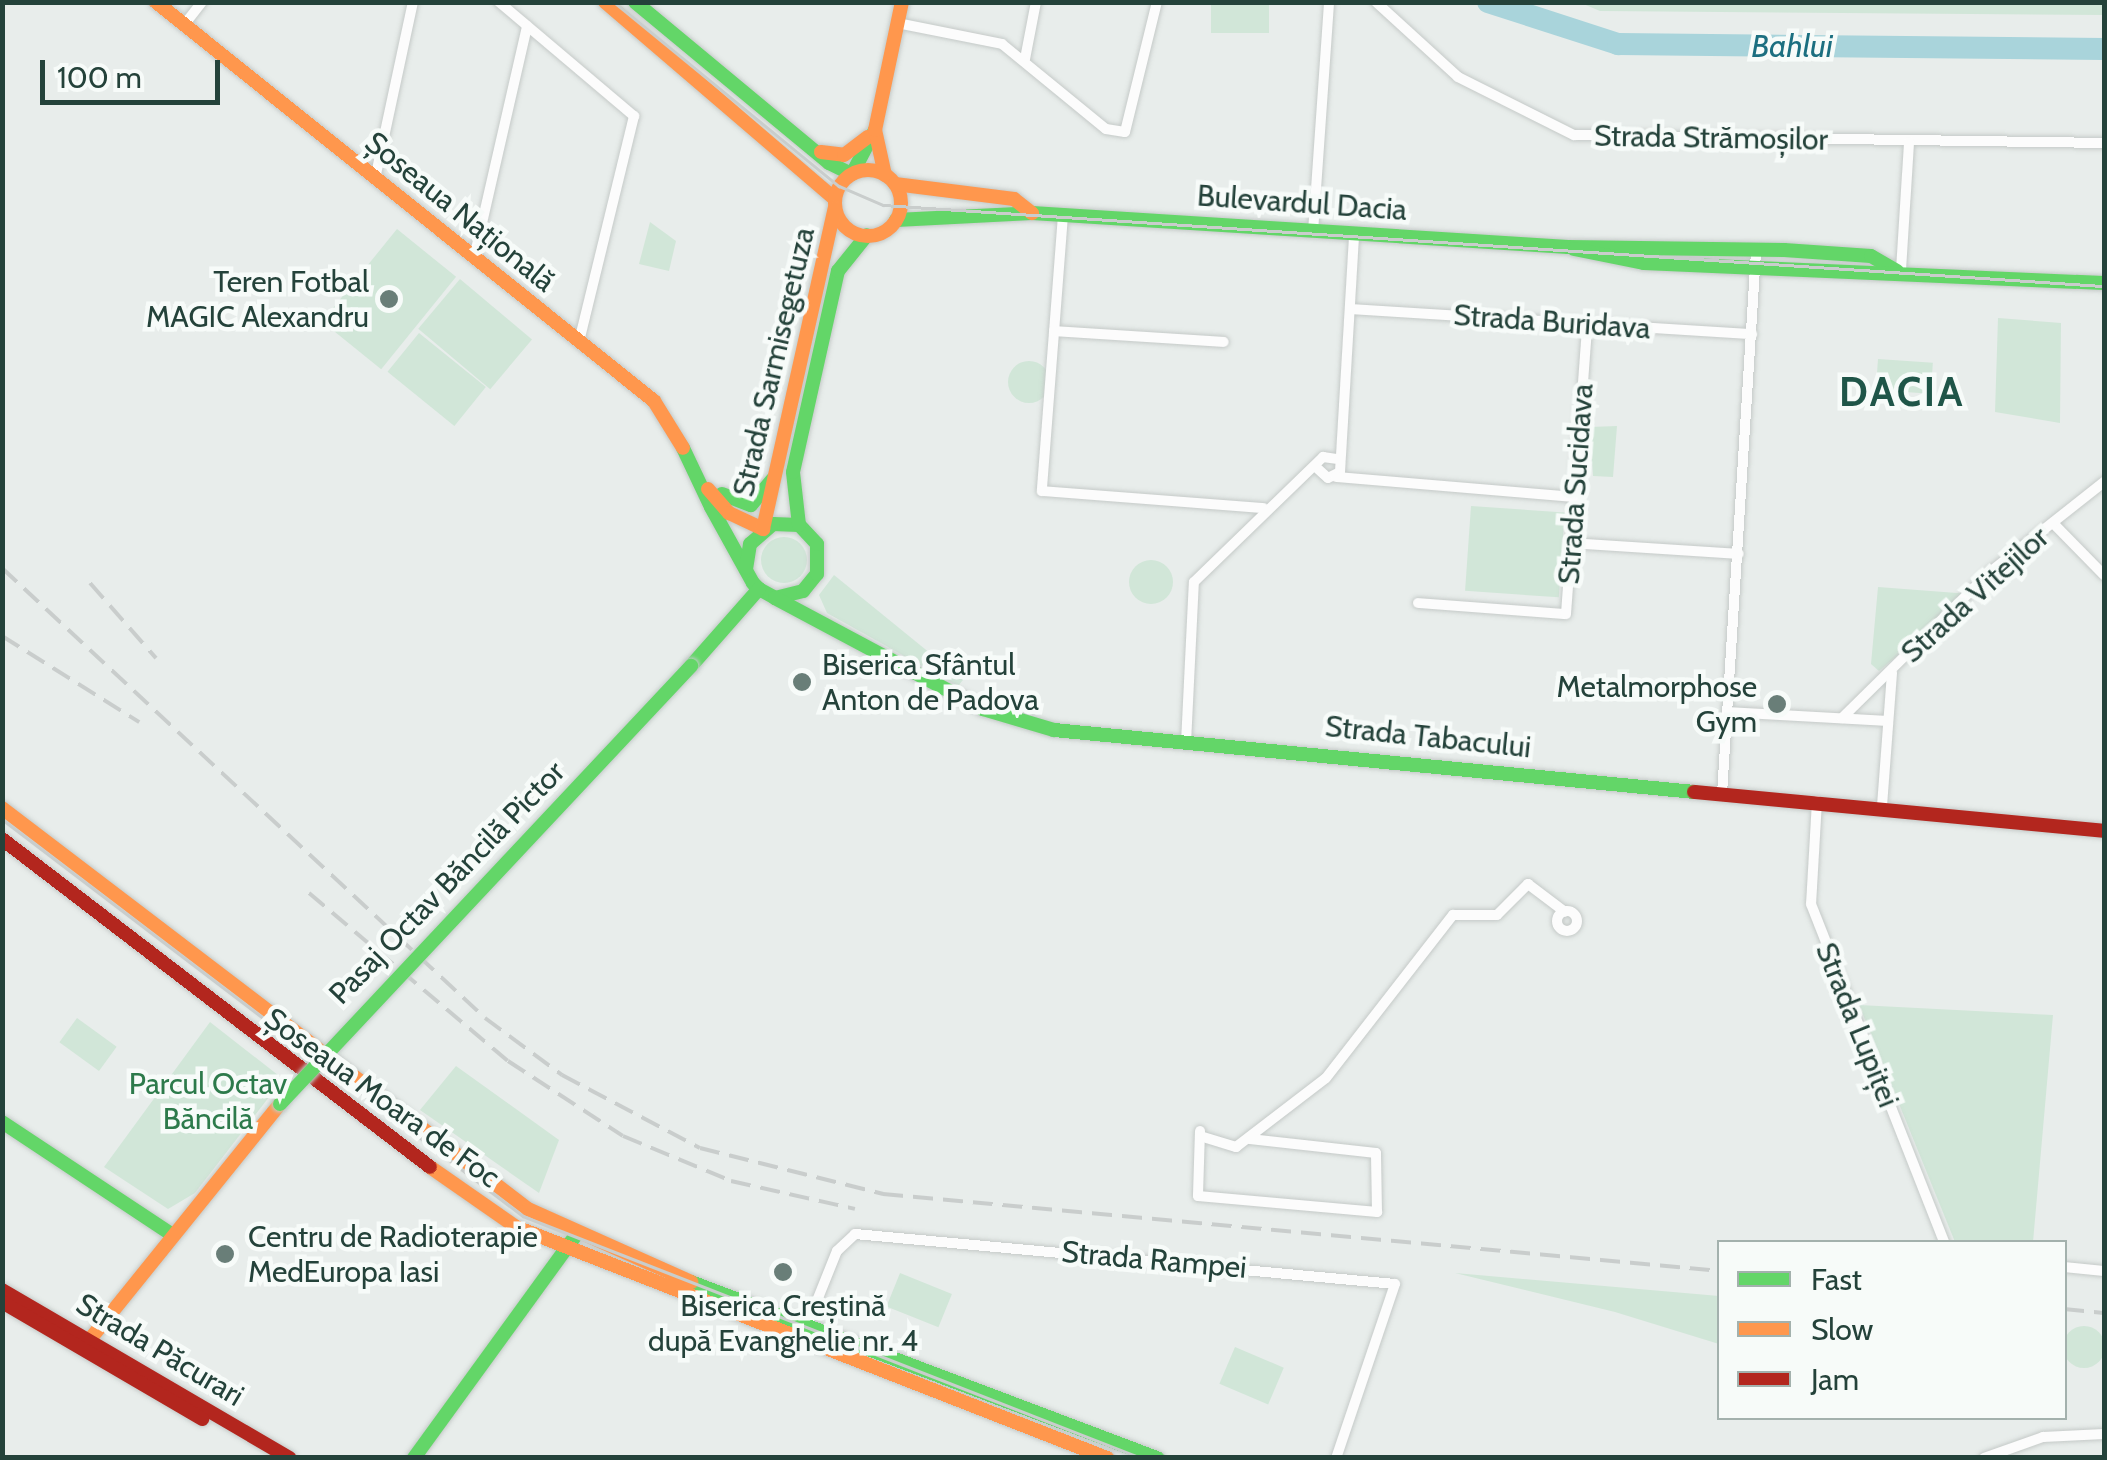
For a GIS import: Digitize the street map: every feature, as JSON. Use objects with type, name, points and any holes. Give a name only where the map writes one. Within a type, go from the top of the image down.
[{"type":"street","name":"Șoseaua Națională","points":[[156,2],[578,344],[654,401],[691,460],[746,568]]},
{"type":"street","points":[[184,26],[202,2]]},
{"type":"street","points":[[375,179],[414,2]]},
{"type":"street","points":[[499,2],[634,116],[578,344]]},
{"type":"street","points":[[605,2],[835,204],[846,227],[867,235],[896,220],[1032,212]]},
{"type":"street","points":[[635,2],[810,150],[852,174],[1014,199],[1032,212]]},
{"type":"street","points":[[835,204],[872,133],[902,2]]},
{"type":"street","points":[[1025,59],[1036,2]]},
{"type":"street","points":[[897,23],[1002,44],[1025,59],[1106,130],[1125,132],[1157,2]]},
{"type":"street","points":[[1313,232],[1330,2]]},
{"type":"street","name":"Strada Strămoșilor","points":[[1376,2],[1458,76],[1574,135],[2104,143]]},
{"type":"street","points":[[474,258],[527,26]]},
{"type":"street","points":[[810,150],[844,155],[872,133]]},
{"type":"street","points":[[872,133],[890,179],[896,220]]},
{"type":"street","points":[[1899,270],[1909,142]]},
{"type":"street","name":"Strada Sarmisegetuza","points":[[763,528],[779,470],[835,204]]},
{"type":"street","name":"Bulevardul Dacia","points":[[1032,212],[1568,248],[1871,256],[1899,270]]},
{"type":"street","points":[[1062,215],[1042,492],[1263,508]]},
{"type":"street","points":[[1336,477],[1354,234]]},
{"type":"street","name":"Strada Sarmisegetuza","points":[[799,526],[793,472],[838,271],[867,235]]},
{"type":"street","name":"Bulevardul Dacia","points":[[1568,248],[1599,260],[1755,269],[1899,270],[2104,283]]},
{"type":"street","points":[[1722,794],[1756,252]]},
{"type":"street","name":"Strada Buridava","points":[[1351,309],[1752,334]]},
{"type":"street","name":"Strada Sucidava","points":[[1418,604],[1566,614],[1587,325]]},
{"type":"street","points":[[1054,331],[1224,342]]},
{"type":"street","points":[[1186,743],[1194,582],[1263,508],[1318,470],[1323,456],[1338,459]]},
{"type":"street","points":[[691,460],[742,507],[779,470]]},
{"type":"street","points":[[1318,470],[1336,477],[1575,497]]},
{"type":"street","name":"Strada Vitejilor","points":[[1842,718],[2053,523],[2104,482]]},
{"type":"street","name":"Șoseaua Națională","points":[[704,485],[729,513],[763,528]]},
{"type":"street","points":[[2053,523],[2104,574]]},
{"type":"street","points":[[810,585],[775,598],[759,590],[746,568],[763,528],[799,526],[819,554],[810,585],[826,622]]},
{"type":"street","points":[[1571,542],[1738,554]]},
{"type":"street","name":"Pasaj Octav Băncilă Pictor","points":[[86,1344],[171,1234],[343,1030],[759,590]]},
{"type":"street","name":"Strada Tabacului","points":[[775,598],[1015,722],[1186,743],[1882,806],[2104,831]]},
{"type":"street","name":"Strada Vitejilor","points":[[1882,806],[1892,671]]},
{"type":"street","points":[[1728,712],[1888,721]]},
{"type":"street","name":"Strada Lupiței","points":[[1817,800],[1810,904],[1943,1240]]},
{"type":"street","points":[[2,808],[472,1173],[577,1234],[807,1326],[1158,1458]]},
{"type":"street","name":"Șoseaua Moara de Foc","points":[[2,839],[318,1089],[469,1198],[568,1254],[1107,1458]]},
{"type":"street","points":[[1250,1139],[1376,1153],[1377,1212],[1198,1196],[1200,1133],[1218,1148],[1250,1139],[1341,1064],[1453,915],[1497,915],[1528,884],[1565,912]]},
{"type":"street","points":[[2,1122],[171,1234]]},
{"type":"street","points":[[414,1458],[512,1332],[568,1254],[577,1234]]},
{"type":"street","name":"Strada Rampei","points":[[800,1343],[838,1251],[855,1234],[1395,1284],[1336,1458]]},
{"type":"street","points":[[2067,1267],[2104,1271]]},
{"type":"street","name":"Strada Păcurari","points":[[2,1290],[268,1458]]},
{"type":"street","name":"Strada Păcurari","points":[[2,1302],[86,1344],[289,1458]]},
{"type":"street","points":[[1984,1458],[2044,1437],[2104,1434]]},
{"type":"green space","points":[[2104,2],[2104,15],[1600,11],[1581,3]]},
{"type":"green space","points":[[1211,3],[1269,3],[1269,33],[1211,33]]},
{"type":"green space","points":[[650,222],[676,241],[669,271],[639,264]]},
{"type":"green space","name":"Teren Fotbal MAGIC Alexandru","points":[[397,229],[456,277],[381,369],[322,321]]},
{"type":"green space","points":[[460,279],[532,339],[490,389],[418,329]]},
{"type":"green space","points":[[1998,318],[2061,323],[2060,423],[1995,412]]},
{"type":"green space","points":[[419,333],[486,387],[454,426],[388,372]]},
{"type":"green space","points":[[1878,359],[1933,363],[1931,394],[1876,390]]},
{"type":"green space","points":[[1029,361],[1044,367],[1050,382],[1044,397],[1029,403],[1014,397],[1008,382],[1014,367]]},
{"type":"green space","points":[[1617,426],[1613,477],[1593,476],[1590,427]]},
{"type":"green space","points":[[1471,506],[1565,513],[1559,597],[1465,591]]},
{"type":"green space","points":[[784,537],[800,544],[807,560],[800,576],[784,583],[768,576],[761,560],[768,544]]},
{"type":"green space","points":[[1151,560],[1166,567],[1173,582],[1166,597],[1151,604],[1136,597],[1129,582],[1136,567]]},
{"type":"green space","points":[[834,575],[963,680],[958,686],[827,613],[819,595]]},
{"type":"green space","points":[[1878,587],[1970,594],[1879,671],[1871,664]]},
{"type":"green space","points":[[1859,1005],[2053,1015],[2033,1240],[1954,1240]]},
{"type":"green space","points":[[77,1018],[117,1047],[99,1071],[59,1042]]},
{"type":"green space","name":"Parcul Octav Băncilă","points":[[210,1022],[283,1079],[195,1193],[168,1209],[104,1167]]},
{"type":"green space","points":[[456,1066],[559,1140],[539,1193],[420,1110]]},
{"type":"green space","points":[[900,1273],[952,1294],[938,1327],[887,1306]]},
{"type":"green space","points":[[1455,1273],[1717,1296],[1717,1343],[1615,1312]]},
{"type":"green space","points":[[2084,1326],[2099,1332],[2105,1347],[2099,1362],[2084,1368],[2069,1362],[2069,1332]]},
{"type":"green space","points":[[1235,1347],[1284,1368],[1268,1405],[1219,1384]]},
{"type":"waterway","name":"Bahlui","points":[[1488,2],[1618,44],[2104,49]]},
{"type":"tram line","points":[[614,2],[839,186],[883,205],[2104,286]]},
{"type":"tram line","points":[[2,819],[523,1216],[1141,1458]]},
{"type":"railway","points":[[2,568],[485,1018],[562,1075],[700,1148],[883,1194],[1717,1271]]},
{"type":"railway","points":[[90,583],[156,658]]},
{"type":"railway","points":[[2,636],[139,722]]},
{"type":"railway","points":[[309,893],[508,1061],[623,1136],[731,1181],[855,1209]]},
{"type":"railway","points":[[2067,1309],[2104,1313]]},
{"type":"traffic: fast","points":[[635,2],[829,163],[852,174],[875,130]]},
{"type":"traffic: fast","points":[[896,220],[1032,213],[1568,247],[1784,250],[1871,256],[1897,271]]},
{"type":"traffic: fast","points":[[799,525],[793,472],[838,271],[867,235]]},
{"type":"traffic: fast","points":[[1574,249],[1644,263],[2104,283]]},
{"type":"traffic: fast","points":[[683,448],[711,507],[753,583],[759,589],[775,598],[803,591],[817,574],[817,544],[799,525],[773,524],[750,544],[746,568]]},
{"type":"traffic: fast","points":[[722,494],[751,505],[773,479]]},
{"type":"traffic: fast","points":[[691,666],[759,589]]},
{"type":"traffic: fast","points":[[775,598],[983,709],[1054,730],[1694,792]]},
{"type":"traffic: fast","points":[[280,1104],[691,666]]},
{"type":"traffic: fast","points":[[2,1122],[171,1234]]},
{"type":"traffic: fast","points":[[414,1458],[577,1234]]},
{"type":"traffic: fast","points":[[691,1282],[1158,1458]]},
{"type":"traffic: slow","points":[[156,2],[654,401],[683,448]]},
{"type":"traffic: slow","points":[[605,2],[835,199]]},
{"type":"traffic: slow","points":[[885,175],[875,130],[902,2]]},
{"type":"traffic: slow","points":[[821,152],[844,155],[868,137]]},
{"type":"traffic: slow","points":[[868,170],[891,180],[901,203],[891,226],[868,236],[845,226],[835,203],[845,180],[868,170]]},
{"type":"traffic: slow","points":[[895,184],[1014,199],[1032,213]]},
{"type":"traffic: slow","points":[[708,489],[729,513],[763,529],[835,208]]},
{"type":"traffic: slow","points":[[2,808],[528,1209],[691,1282]]},
{"type":"traffic: slow","points":[[83,1348],[280,1104]]},
{"type":"traffic: slow","points":[[430,1167],[516,1227],[1107,1458]]},
{"type":"traffic: jam","points":[[1694,792],[2104,831]]},
{"type":"traffic: jam","points":[[2,839],[430,1167]]},
{"type":"traffic: jam","points":[[2,1290],[289,1458]]},
{"type":"traffic: jam","points":[[2,1302],[202,1419]]},
{"type":"place","name":"Teren Fotbal MAGIC Alexandru","points":[[389,299]]},
{"type":"place","name":"Biserica Sfântul Anton de Padova","points":[[802,682]]},
{"type":"place","name":"Metalmorphose Gym","points":[[1777,704]]},
{"type":"place","name":"Centru de Radioterapie MedEuropa Iasi","points":[[225,1254]]},
{"type":"place","name":"Biserica Creștină după Evanghelie nr. 4","points":[[783,1272]]},
{"type":"district","name":"DACIA","points":[[1902,392]]}]
